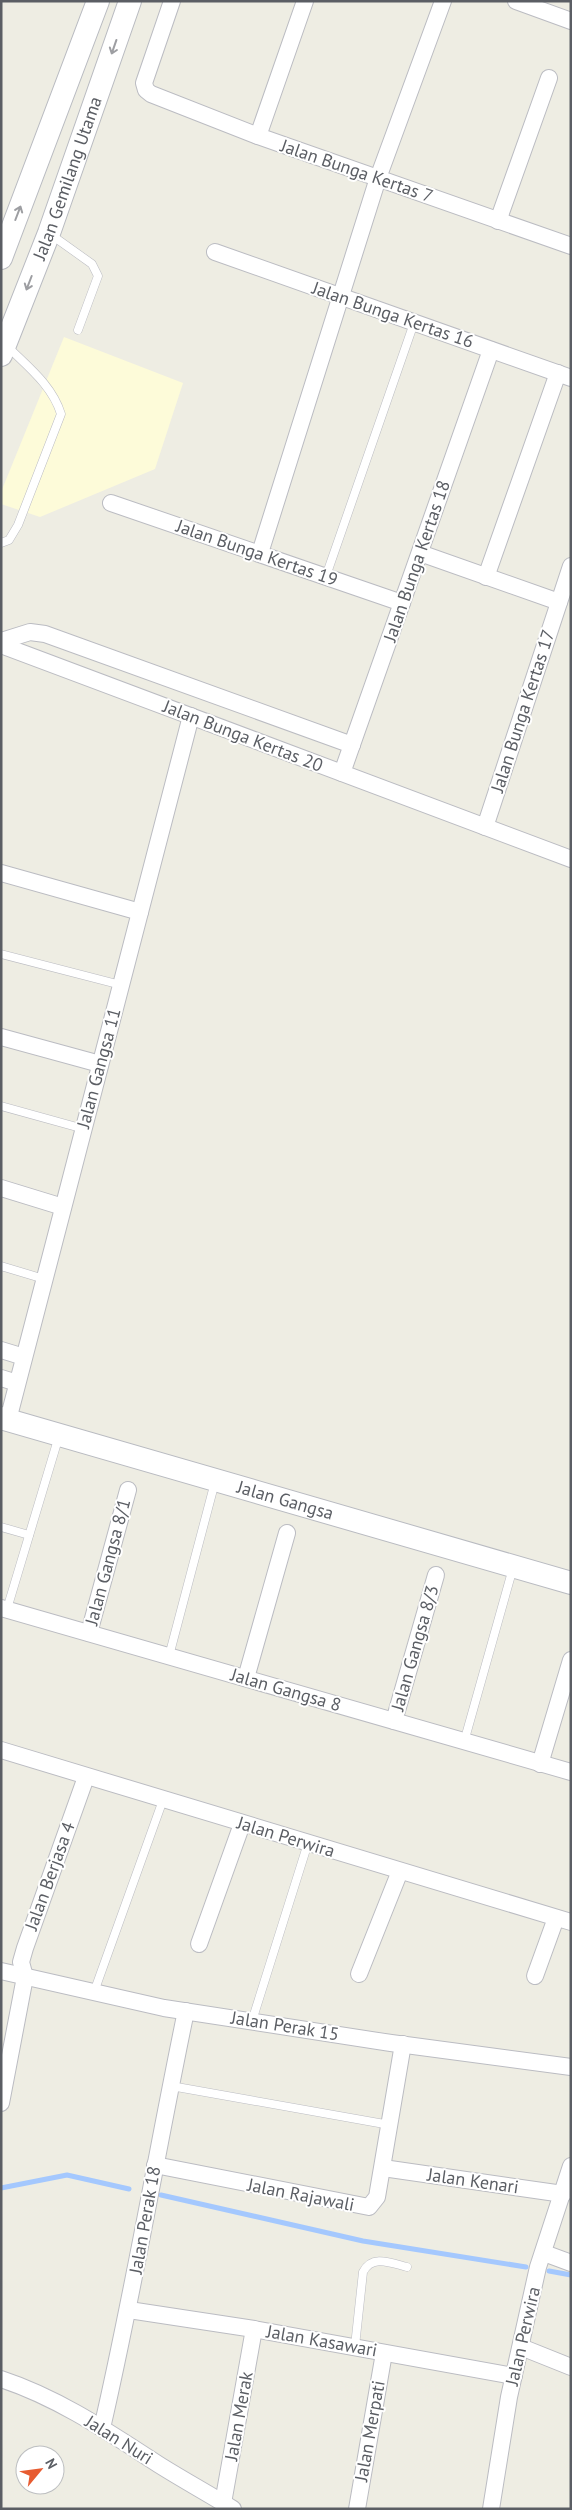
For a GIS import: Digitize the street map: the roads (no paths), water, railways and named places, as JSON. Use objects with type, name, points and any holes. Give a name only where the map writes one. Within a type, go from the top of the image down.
[{"type":"main road","name":"Jalan Gemilang Utama","points":[[1,258],[98,1]]},
{"type":"main road","name":"Jalan Gemilang Utama","points":[[3,350],[49,233],[130,1]]},
{"type":"main road","name":"Jalan Gangsa","points":[[5,1419],[571,1583]]},
{"type":"street","name":"Jalan Bunga Kertas 7","points":[[172,1],[144,83],[146,90],[152,94],[258,136],[571,246]]},
{"type":"street","points":[[258,136],[305,1]]},
{"type":"street","points":[[260,553],[378,178],[443,1]]},
{"type":"street","points":[[516,1],[571,22]]},
{"type":"street","points":[[498,221],[549,78]]},
{"type":"street","name":"Jalan Bunga Kertas 16","points":[[215,252],[564,375]]},
{"type":"street","name":"Jalan Bunga Kertas 18","points":[[342,773],[491,350]]},
{"type":"street","points":[[486,576],[564,375]]},
{"type":"street","name":"Jalan Bunga Kertas 19","points":[[111,503],[402,603]]},
{"type":"street","points":[[420,553],[559,602]]},
{"type":"street","name":"Jalan Bunga Kertas 17","points":[[485,827],[571,566]]},
{"type":"street","name":"Jalan Bunga Kertas 20","points":[[1,641],[30,632],[45,634],[352,745]]},
{"type":"street","name":"Jalan Bunga Kertas 20","points":[[1,645],[571,859]]},
{"type":"street","name":"Jalan Gangsa 11","points":[[5,1419],[18,1383],[191,716]]},
{"type":"street","points":[[1,873],[140,912]]},
{"type":"street","points":[[1,1037],[100,1064]]},
{"type":"street","points":[[1,1188],[63,1207]]},
{"type":"street","points":[[1,1350],[24,1357]]},
{"type":"street","points":[[1,1378],[18,1383]]},
{"type":"street","name":"Jalan Gangsa 8/1","points":[[89,1633],[128,1490]]},
{"type":"street","points":[[246,1678],[287,1534]]},
{"type":"street","name":"Jalan Gangsa 8/3","points":[[394,1721],[436,1575]]},
{"type":"street","name":"Jalan Gangsa 8","points":[[4,1608],[571,1772]]},
{"type":"street","points":[[540,1764],[571,1660]]},
{"type":"street","name":"Jalan Perwira","points":[[2,1752],[563,1920]]},
{"type":"street","name":"Jalan Berjasa 4","points":[[1,2103],[25,1977],[21,1962],[24,1948],[86,1777]]},
{"type":"street","points":[[199,1944],[242,1824]]},
{"type":"street","points":[[359,1974],[400,1871]]},
{"type":"street","points":[[535,1976],[563,1920]]},
{"type":"street","name":"Jalan Perak 15","points":[[1,1971],[186,2011],[571,2067]]},
{"type":"street","name":"Jalan Perak 18","points":[[102,2428],[129,2310],[155,2165],[186,2011]]},
{"type":"street","name":"Jalan Rajawali","points":[[155,2165],[364,2208],[374,2204],[383,2168],[403,2044]]},
{"type":"street","name":"Jalan Kenari","points":[[383,2168],[568,2180]]},
{"type":"street","name":"Jalan Perwira","points":[[491,2509],[514,2376],[534,2284],[568,2180]]},
{"type":"street","points":[[541,2260],[571,2263]]},
{"type":"street","name":"Jalan Kasawari","points":[[129,2310],[355,2346],[384,2353],[514,2376]]},
{"type":"street","name":"Jalan Merak","points":[[228,2506],[254,2329]]},
{"type":"street","points":[[521,2347],[571,2366]]},
{"type":"street","name":"Jalan Merpati","points":[[357,2509],[384,2353]]},
{"type":"street","name":"Jalan Nuri","points":[[1,2379],[24,2387],[102,2428],[203,2493],[228,2506]]},
{"type":"lane","points":[[49,233],[92,264],[98,276],[78,330]]},
{"type":"lane","points":[[326,576],[414,322]]},
{"type":"lane","points":[[1,543],[9,540],[18,525],[61,414],[56,398],[50,388],[3,350]]},
{"type":"lane","points":[[1,954],[121,985]]},
{"type":"lane","points":[[1,1106],[84,1129]]},
{"type":"lane","points":[[1,1266],[44,1279]]},
{"type":"lane","points":[[4,1608],[60,1435]]},
{"type":"lane","points":[[168,1656],[216,1480]]},
{"type":"lane","points":[[1,1527],[29,1535]]},
{"type":"lane","points":[[464,1742],[513,1566]]},
{"type":"lane","points":[[94,1992],[163,1800]]},
{"type":"lane","points":[[252,2021],[308,1843]]},
{"type":"lane","points":[[171,2086],[390,2125]]},
{"type":"lane","points":[[355,2346],[363,2272],[367,2265],[375,2261],[408,2267]]},
{"type":"waterway","points":[[1,2188],[67,2175],[129,2189]]},
{"type":"waterway","points":[[161,2195],[363,2241],[526,2267]]},
{"type":"waterway","points":[[549,2271],[571,2275]]}]
